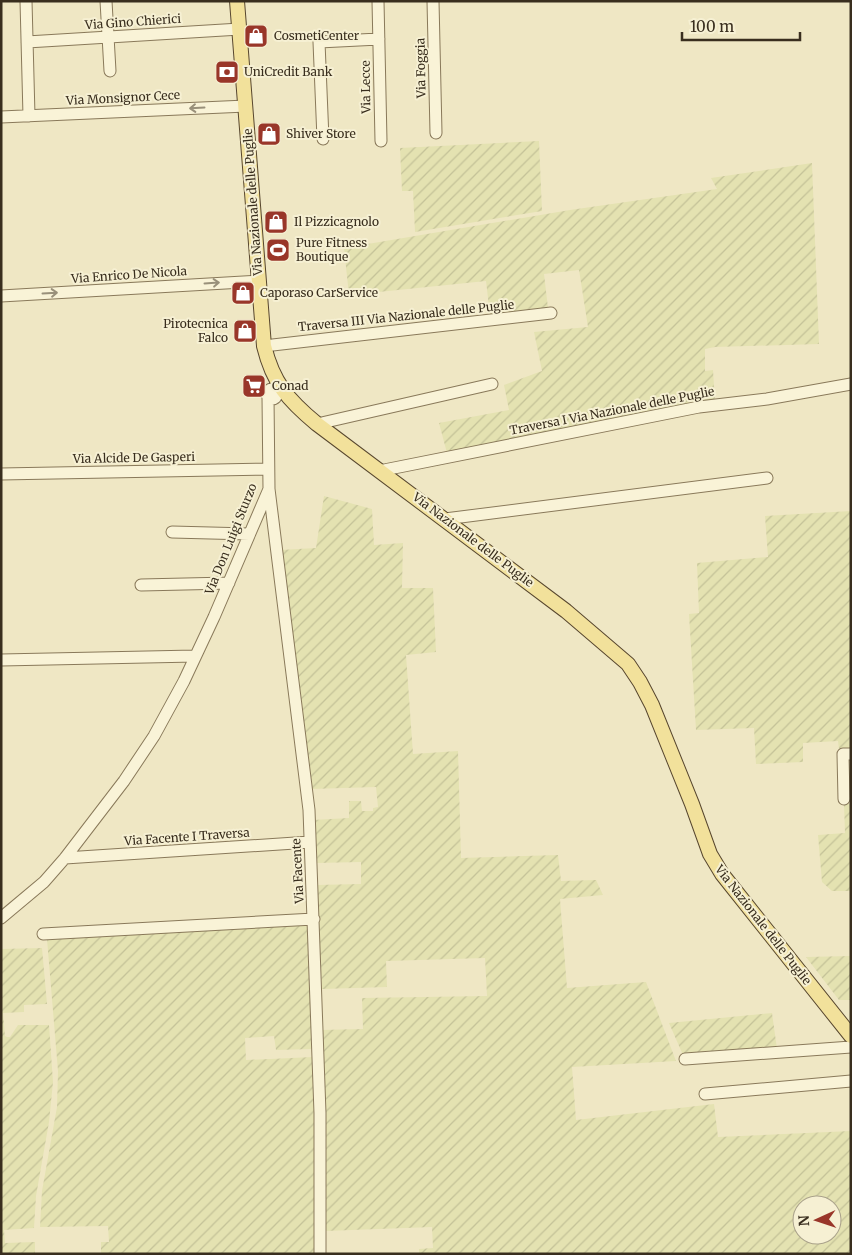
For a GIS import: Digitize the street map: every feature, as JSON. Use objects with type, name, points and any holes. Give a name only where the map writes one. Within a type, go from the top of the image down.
[{"type":"main road","name":"Via Nazionale delle Puglie","points":[[238,1],[264,346],[277,382],[291,401],[317,424],[566,611],[628,664],[652,705],[710,854],[722,874],[851,1036]]},
{"type":"street","points":[[26,1],[29,116]]},
{"type":"street","points":[[106,1],[110,71]]},
{"type":"street","name":"Via Lecce","points":[[378,1],[381,141]]},
{"type":"street","name":"Via Foggia","points":[[433,1],[436,134]]},
{"type":"street","name":"Via Gino Chierici","points":[[27,42],[240,29]]},
{"type":"street","points":[[323,138],[319,42],[379,39]]},
{"type":"street","name":"Via Monsignor Cece","points":[[1,117],[246,106]]},
{"type":"street","name":"Via Enrico De Nicola","points":[[1,296],[259,281]]},
{"type":"street","name":"Traversa III Via Nazionale delle Puglie","points":[[264,346],[551,313]]},
{"type":"street","name":"Via Don Luigi Sturzo","points":[[1,918],[44,882],[65,858],[124,781],[170,708],[229,583],[269,489],[268,469],[272,372]]},
{"type":"street","points":[[317,424],[492,384]]},
{"type":"street","name":"Traversa I Via Nazionale delle Puglie","points":[[379,470],[699,407],[767,399],[851,384]]},
{"type":"street","points":[[271,395],[291,401]]},
{"type":"street","name":"Via Alcide De Gasperi","points":[[1,474],[268,469]]},
{"type":"street","points":[[445,519],[767,478]]},
{"type":"street","name":"Via Facente","points":[[269,489],[309,810],[320,1113],[320,1254]]},
{"type":"street","points":[[172,532],[250,534]]},
{"type":"street","points":[[142,585],[229,583]]},
{"type":"street","points":[[1,660],[195,656]]},
{"type":"street","points":[[844,799],[843,754],[851,754]]},
{"type":"street","name":"Via Facente I Traversa","points":[[65,858],[310,842]]},
{"type":"street","points":[[43,934],[314,919]]},
{"type":"street","points":[[685,1059],[851,1047]]},
{"type":"street","points":[[705,1094],[851,1082]]},
{"type":"shaded area","points":[[539,141],[542,211],[415,232],[413,191],[402,191],[400,148]]},
{"type":"shaded area","points":[[812,163],[819,344],[715,347],[705,349],[705,371],[713,370],[715,402],[447,453],[439,423],[509,410],[504,385],[542,371],[534,332],[588,327],[579,270],[544,274],[548,308],[490,315],[486,281],[349,295],[344,248],[570,210],[717,189],[711,178]]},
{"type":"shaded area","points":[[324,496],[372,509],[374,545],[403,543],[402,588],[433,588],[436,652],[406,655],[413,754],[458,751],[461,858],[558,855],[561,881],[596,880],[603,895],[560,899],[567,988],[646,982],[676,1061],[572,1067],[576,1120],[714,1104],[718,1137],[851,1131],[851,1254],[419,1254],[419,1249],[433,1248],[432,1227],[325,1231],[321,1030],[363,1029],[362,998],[487,996],[485,958],[386,961],[387,987],[322,989],[316,885],[361,884],[361,862],[316,863],[313,820],[349,818],[349,801],[361,801],[362,811],[373,811],[373,808],[378,807],[376,787],[311,789],[280,550],[316,548]]},
{"type":"shaded area","points":[[851,511],[851,749],[839,749],[838,741],[803,743],[803,762],[756,764],[754,728],[696,730],[689,614],[699,613],[697,563],[768,557],[765,516]]},
{"type":"shaded area","points":[[844,804],[851,804],[851,891],[832,891],[822,882],[818,835],[845,833]]},
{"type":"shaded area","points":[[308,922],[313,1049],[276,1050],[274,1036],[245,1038],[246,1060],[313,1057],[315,1254],[101,1254],[101,1242],[109,1242],[108,1226],[40,1227],[42,1191],[57,1107],[58,1071],[47,939]]},
{"type":"shaded area","points":[[42,948],[47,1004],[24,1005],[24,1012],[3,1013],[5,1036],[7,1037],[10,1037],[18,1025],[49,1025],[53,1082],[49,1122],[36,1196],[34,1228],[4,1230],[5,1243],[35,1242],[35,1254],[1,1254],[1,949]]},
{"type":"shaded area","points":[[851,956],[851,1000],[839,1000],[806,957]]},
{"type":"shaded area","points":[[772,1013],[777,1049],[683,1055],[669,1023]]},
{"type":"place","name":"CosmetiCenter","points":[[256,36]]},
{"type":"place","name":"UniCredit Bank","points":[[227,72]]},
{"type":"place","name":"Shiver Store","points":[[269,134]]},
{"type":"place","name":"Il Pizzicagnolo","points":[[276,222]]},
{"type":"place","name":"Pure Fitness Boutique","points":[[278,250]]},
{"type":"place","name":"Caporaso CarService","points":[[243,293]]},
{"type":"place","name":"Pirotecnica Falco","points":[[245,331]]},
{"type":"place","name":"Conad","points":[[254,386]]}]
